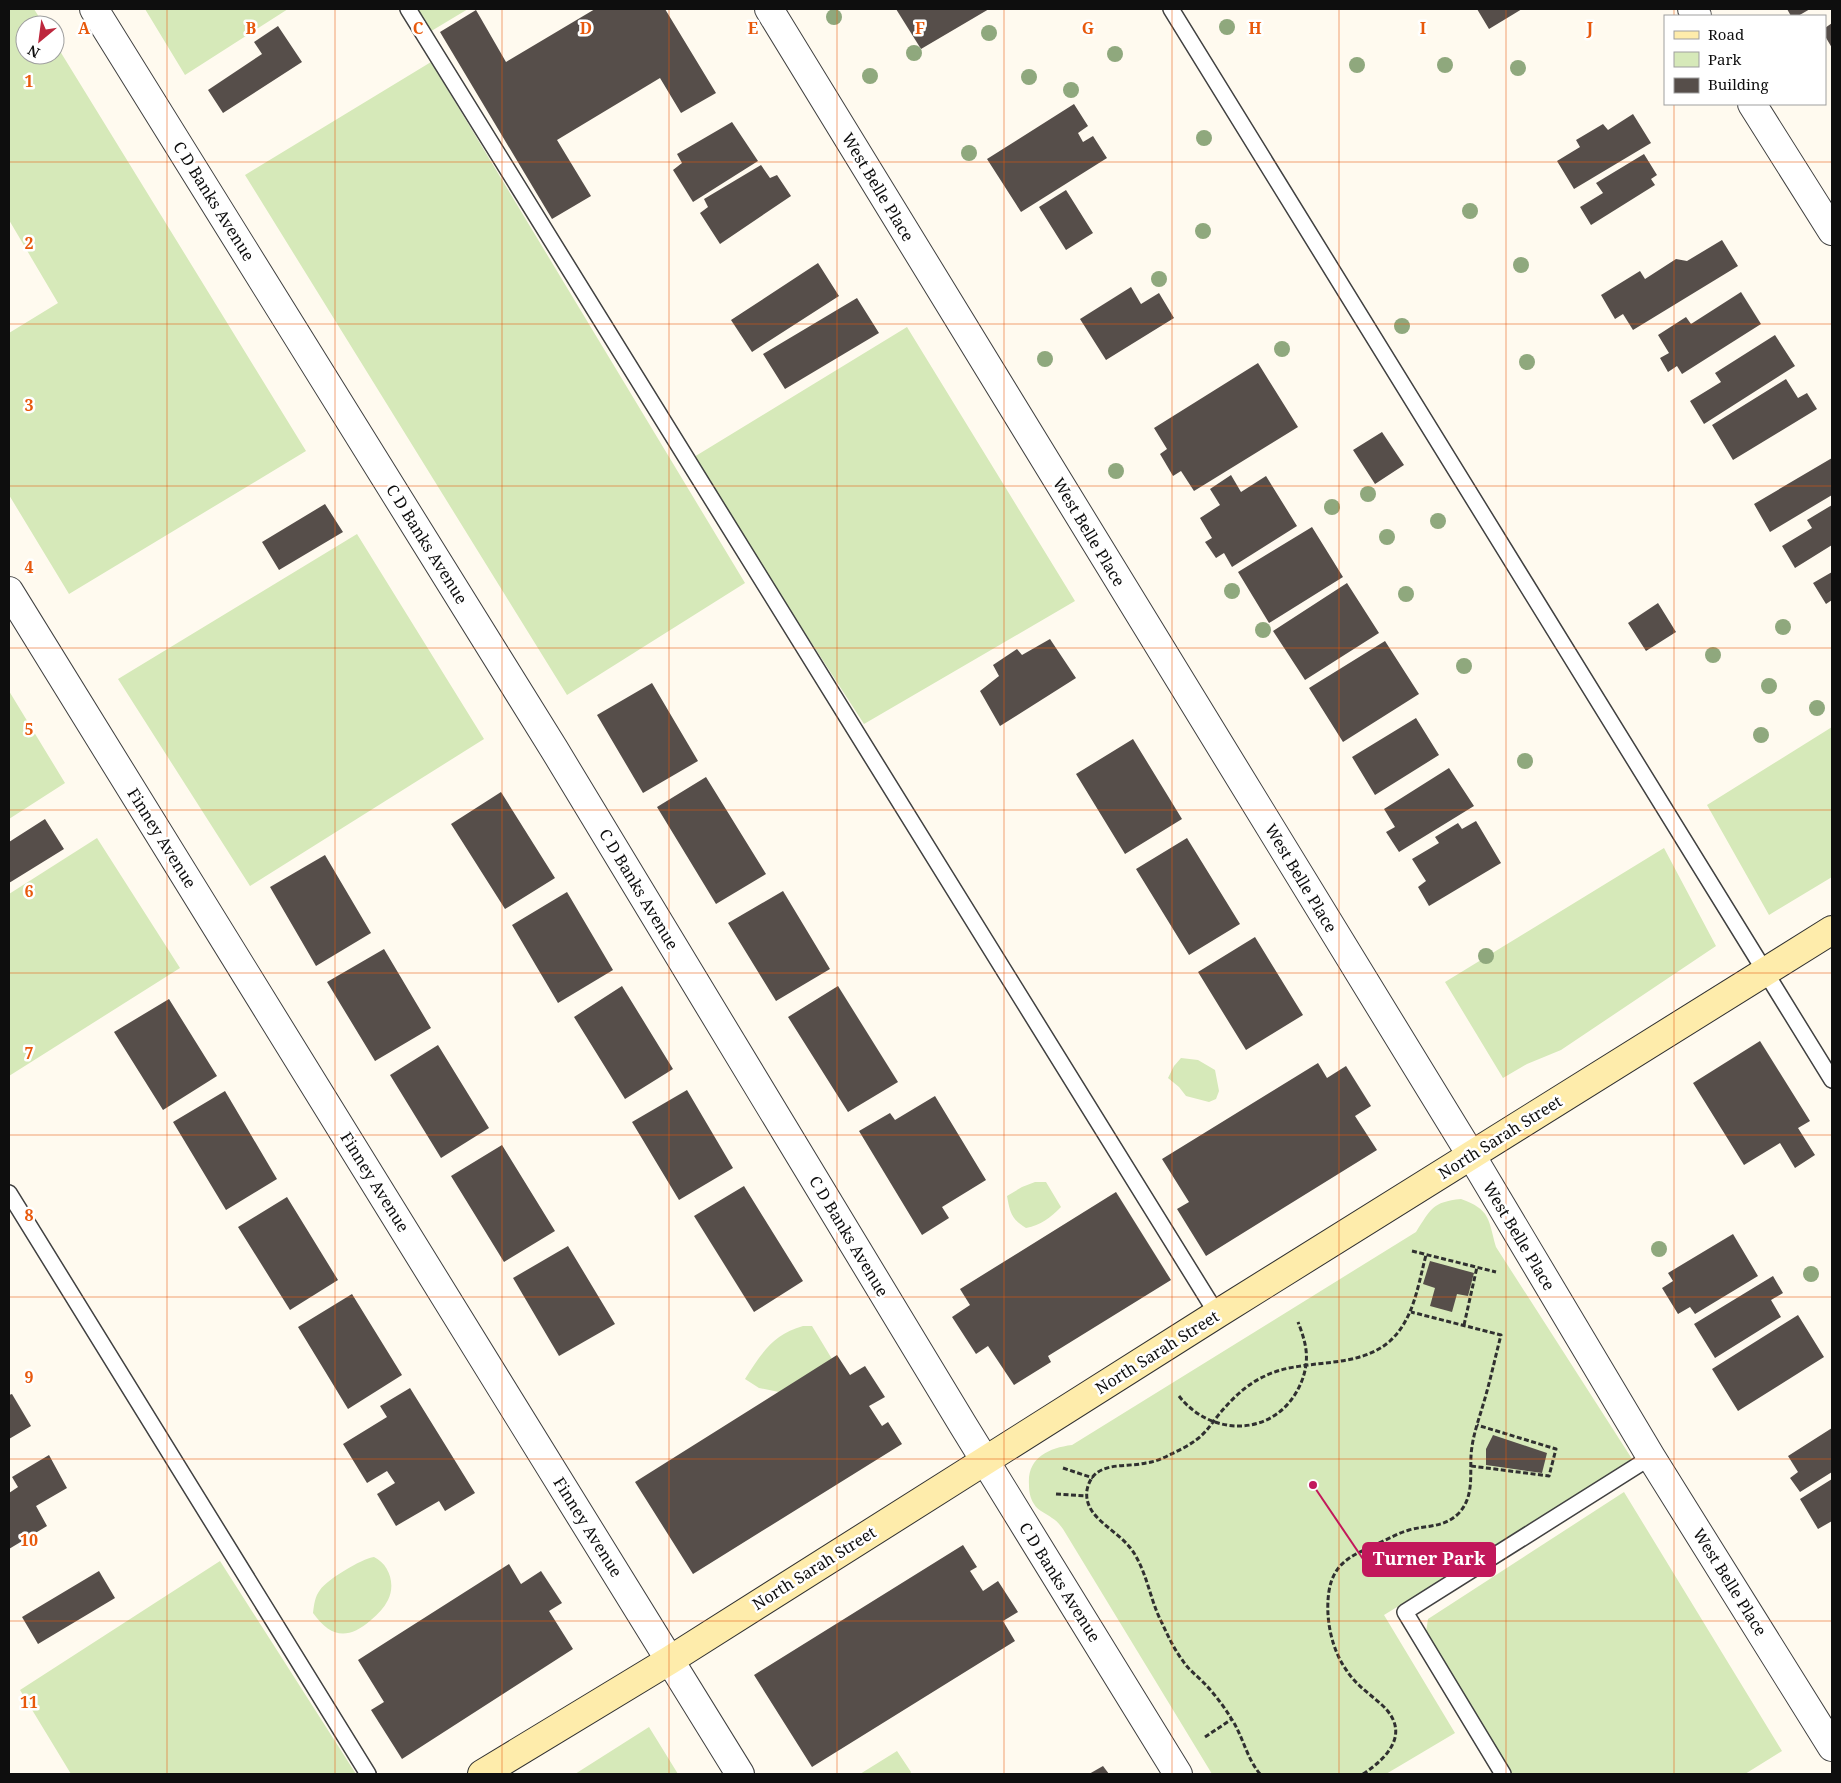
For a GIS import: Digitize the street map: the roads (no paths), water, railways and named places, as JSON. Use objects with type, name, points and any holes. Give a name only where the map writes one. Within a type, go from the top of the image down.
[{"type":"street","name":"C D Banks Avenue","points":[[94,9],[560,757],[985,1460],[1178,1774]]},
{"type":"street","name":"West Belle Place","points":[[769,9],[1471,1155],[1651,1457],[1832,1747]]},
{"type":"street","points":[[1753,105],[1832,232]]},
{"type":"street","name":"Finney Avenue","points":[[9,591],[740,1774]]},
{"type":"street","name":"North Sarah Street","points":[[482,1774],[670,1660],[1217,1314],[1832,930]]},
{"type":"lane","points":[[408,9],[1217,1314]]},
{"type":"lane","points":[[1171,9],[1832,1080]]},
{"type":"lane","points":[[9,1193],[368,1774]]},
{"type":"lane","points":[[1504,1774],[1404,1612],[1651,1457]]},
{"type":"place","name":"Turner Park","points":[[1313,1485]]}]
